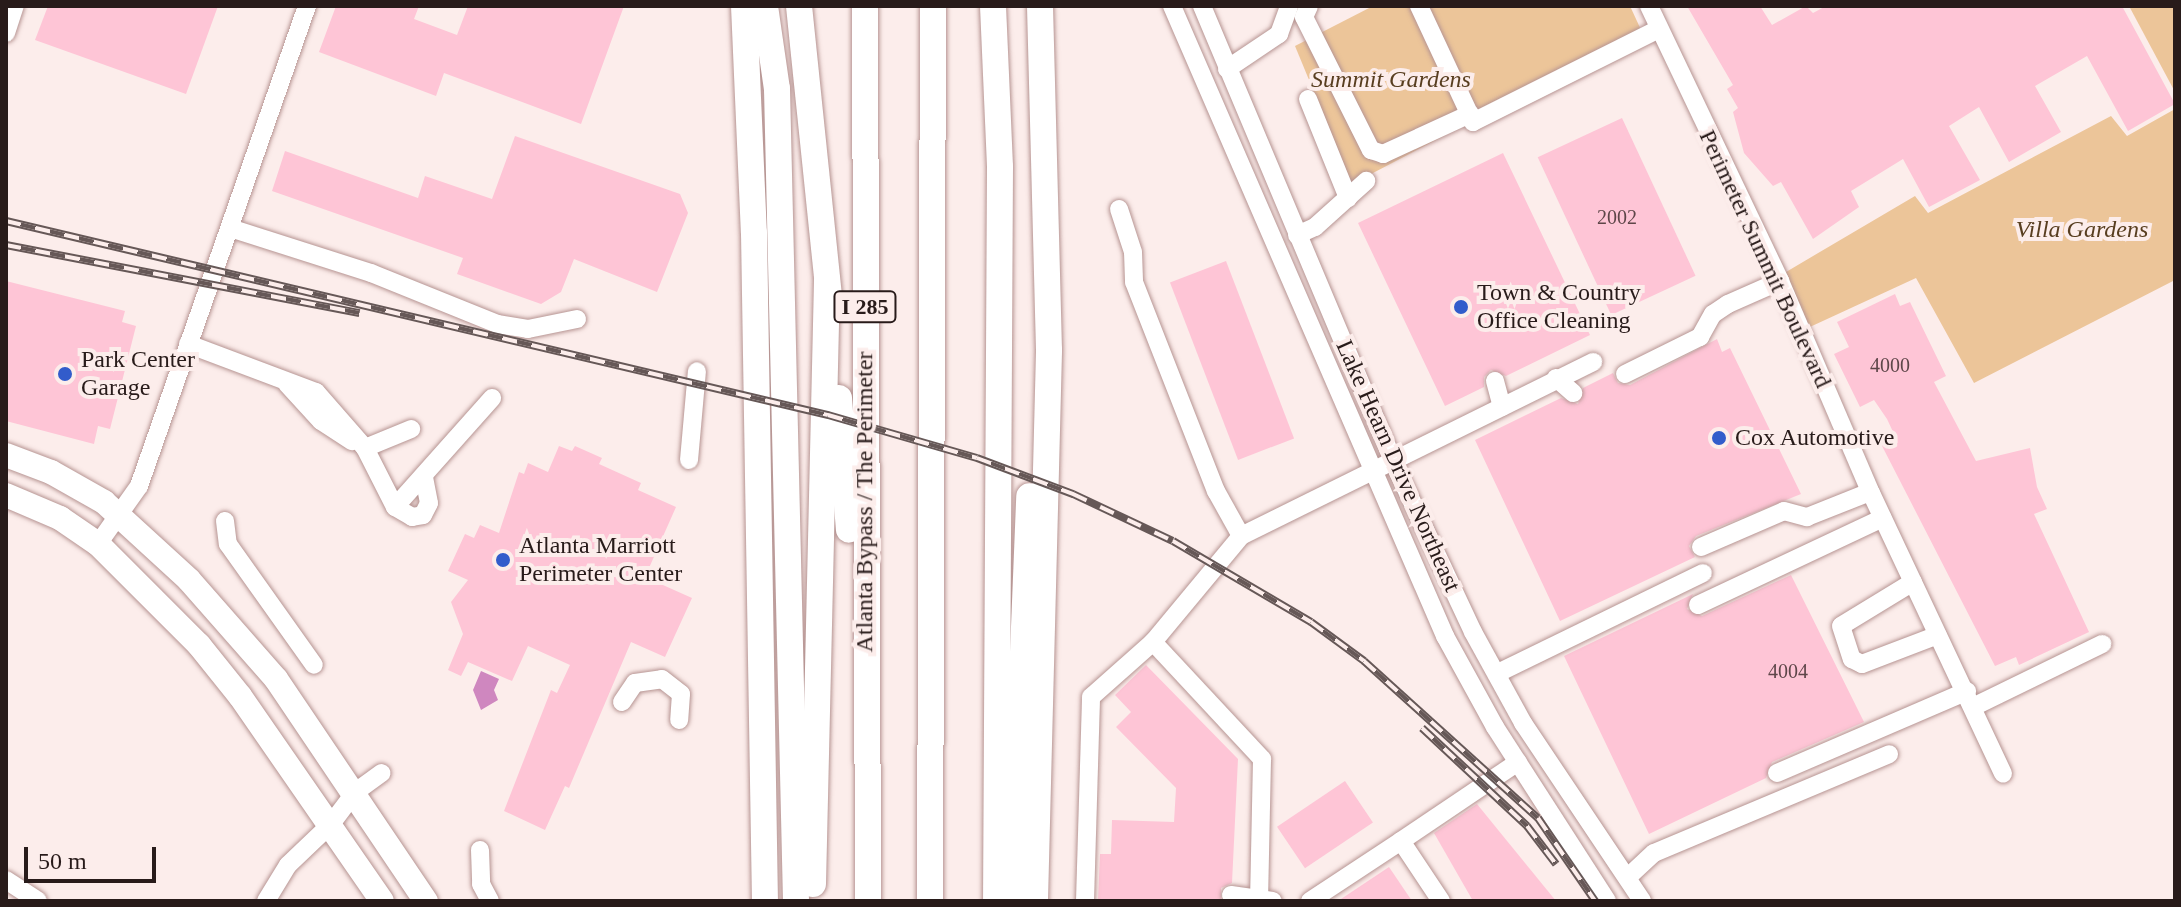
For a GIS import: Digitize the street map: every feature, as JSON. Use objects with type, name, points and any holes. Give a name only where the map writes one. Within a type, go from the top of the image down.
[{"type":"highway","points":[[744,6],[754,233],[765,901]]},
{"type":"highway","points":[[765,6],[777,89],[796,901]]},
{"type":"highway","points":[[799,6],[827,279],[851,563],[865,608]]},
{"type":"highway","name":"Atlanta Bypass / The Perimeter","points":[[865,6],[868,901]]},
{"type":"highway","name":"I 285","points":[[930,901],[933,6]]},
{"type":"highway","points":[[993,6],[1000,167],[996,901]]},
{"type":"highway","points":[[1035,901],[1049,350],[1040,6]]},
{"type":"highway","points":[[1013,901],[1044,113]]},
{"type":"highway","points":[[812,901],[827,279]]},
{"type":"main road","points":[[6,455],[70,482],[123,515],[249,648],[354,793],[426,901]]},
{"type":"main road","points":[[6,495],[60,518],[98,544],[212,661],[331,824],[382,901]]},
{"type":"street","points":[[6,33],[15,6]]},
{"type":"street","points":[[98,544],[123,515],[139,486],[307,6]]},
{"type":"street","name":"Lake Hearn Drive Northeast","points":[[1172,6],[1445,636],[1518,762],[1607,901]]},
{"type":"street","name":"Lake Hearn Drive Northeast","points":[[1202,6],[1392,459],[1523,723],[1642,901]]},
{"type":"street","points":[[1227,69],[1279,34],[1289,6]]},
{"type":"street","points":[[1309,6],[1304,17],[1371,150],[1383,154],[1470,114]]},
{"type":"street","points":[[1419,6],[1473,122],[1659,29]]},
{"type":"street","name":"Perimeter Summit Boulevard","points":[[1649,6],[1780,281],[1870,492],[2003,773]]},
{"type":"street","points":[[1308,99],[1348,198]]},
{"type":"street","points":[[1297,235],[1315,227],[1366,181]]},
{"type":"street","points":[[1119,209],[1133,252],[1134,282],[1216,491],[1241,536]]},
{"type":"street","points":[[230,228],[371,273],[497,324],[528,329],[577,319]]},
{"type":"street","points":[[1625,374],[1700,337],[1713,314],[1780,281]]},
{"type":"street","points":[[188,344],[316,392],[365,448],[395,507],[492,398]]},
{"type":"street","points":[[1085,901],[1091,697],[1153,642],[1241,536],[1593,362]]},
{"type":"street","points":[[689,460],[697,371]]},
{"type":"street","points":[[1556,378],[1573,393]]},
{"type":"street","points":[[1495,381],[1502,407]]},
{"type":"street","points":[[365,448],[411,429]]},
{"type":"street","points":[[1701,547],[1784,511],[1807,517],[1870,492]]},
{"type":"street","points":[[1698,605],[1883,518]]},
{"type":"street","points":[[225,521],[228,544],[314,665]]},
{"type":"street","points":[[1498,673],[1703,573]]},
{"type":"street","points":[[1913,582],[1841,626],[1852,659],[1862,664],[1938,635]]},
{"type":"street","points":[[1153,642],[1262,759],[1264,900],[1231,895]]},
{"type":"street","points":[[1777,773],[1970,699],[2102,644]]},
{"type":"street","points":[[622,702],[635,683],[662,679],[681,694],[679,720]]},
{"type":"street","points":[[1628,877],[1654,853],[1889,754]]},
{"type":"street","points":[[1310,901],[1518,762]]},
{"type":"street","points":[[266,901],[288,865],[331,824],[354,793],[382,773]]},
{"type":"street","points":[[1401,841],[1441,901]]},
{"type":"street","points":[[480,850],[481,884],[490,901]]},
{"type":"street","points":[[6,880],[38,901]]},
{"type":"green space","name":"Summit Gardens","points":[[1373,6],[1630,6],[1642,32],[1352,184],[1295,46]]},
{"type":"green space","points":[[2129,6],[2175,6],[2175,92]]},
{"type":"green space","name":"Villa Gardens","points":[[2175,109],[2175,280],[1974,383],[1916,278],[1799,332],[1774,279],[1915,196],[1928,213],[2111,116],[2127,136]]},
{"type":"shaded area","points":[[481,671],[499,679],[494,690],[498,700],[481,710],[473,690]]},
{"type":"building","points":[[48,6],[218,6],[186,94],[35,40]]},
{"type":"building","points":[[336,6],[419,6],[414,19],[457,35],[468,6],[624,6],[581,124],[444,73],[436,96],[319,52]]},
{"type":"building","points":[[1687,6],[1760,6],[1772,25],[1806,6],[1813,13],[1826,6],[2122,6],[2175,104],[2128,131],[2087,56],[2035,86],[2061,132],[2009,162],[1979,107],[1949,126],[1980,180],[1929,207],[1903,159],[1851,191],[1859,207],[1813,239],[1781,182],[1773,186],[1744,153],[1733,112],[1738,108],[1727,89],[1733,85]]},
{"type":"building","points":[[1622,118],[1696,276],[1611,315],[1538,157]]},
{"type":"building","points":[[515,136],[680,194],[688,213],[657,292],[574,259],[561,292],[541,304],[457,274],[463,258],[272,191],[285,151],[418,198],[425,176],[492,199]]},
{"type":"building","points":[[1503,153],[1590,335],[1506,376],[1491,370],[1484,377],[1484,387],[1445,406],[1358,223]]},
{"type":"building","points":[[1226,261],[1294,438],[1238,460],[1170,283]]},
{"type":"building","name":"Park Center Garage","points":[[6,281],[125,311],[122,322],[136,326],[110,429],[98,426],[94,444],[6,421]]},
{"type":"building","points":[[1895,294],[1900,306],[1910,302],[1946,376],[1934,382],[1976,461],[2030,448],[2037,487],[2047,509],[2034,514],[2089,632],[2019,665],[2016,657],[1995,666],[1880,442],[1895,436],[1887,419],[1874,400],[1860,407],[1834,354],[1849,347],[1837,322]]},
{"type":"building","points":[[1717,339],[1722,352],[1730,348],[1801,494],[1696,536],[1689,546],[1695,557],[1560,621],[1475,440],[1561,398],[1578,404],[1583,388],[1613,373],[1618,383],[1630,385]]},
{"type":"building","points":[[559,446],[572,451],[575,446],[602,458],[599,464],[641,483],[638,490],[676,507],[645,577],[692,598],[665,657],[631,642],[569,788],[565,786],[545,830],[504,811],[551,690],[557,693],[570,665],[528,646],[512,681],[468,662],[461,676],[448,670],[463,634],[451,602],[468,580],[448,571],[465,534],[474,538],[480,525],[499,533],[519,472],[524,474],[528,463],[548,472]]},
{"type":"building","points":[[1791,575],[1864,722],[1772,762],[1766,778],[1649,834],[1564,656],[1693,594],[1687,609],[1702,616]]},
{"type":"building","points":[[1146,665],[1238,759],[1232,883],[1221,888],[1221,901],[1098,901],[1100,854],[1111,854],[1112,820],[1174,822],[1176,788],[1116,727],[1131,712],[1115,695]]},
{"type":"building","points":[[1345,781],[1373,822],[1305,868],[1277,827]]},
{"type":"building","points":[[1477,804],[1556,901],[1473,901],[1434,833]]},
{"type":"building","points":[[1389,867],[1412,901],[1338,901]]},
{"type":"railway","points":[[6,221],[828,415],[977,458],[1073,494],[1173,541],[1311,622],[1364,661],[1538,818],[1595,901]]},
{"type":"railway","points":[[6,245],[360,313]]},
{"type":"railway","points":[[1422,728],[1527,826],[1556,864]]},
{"type":"place","name":"Town & Country Office Cleaning","points":[[1461,307]]},
{"type":"place","name":"Park Center Garage","points":[[65,374]]},
{"type":"place","name":"Cox Automotive","points":[[1719,438]]},
{"type":"place","name":"Atlanta Marriott Perimeter Center","points":[[503,560]]}]
